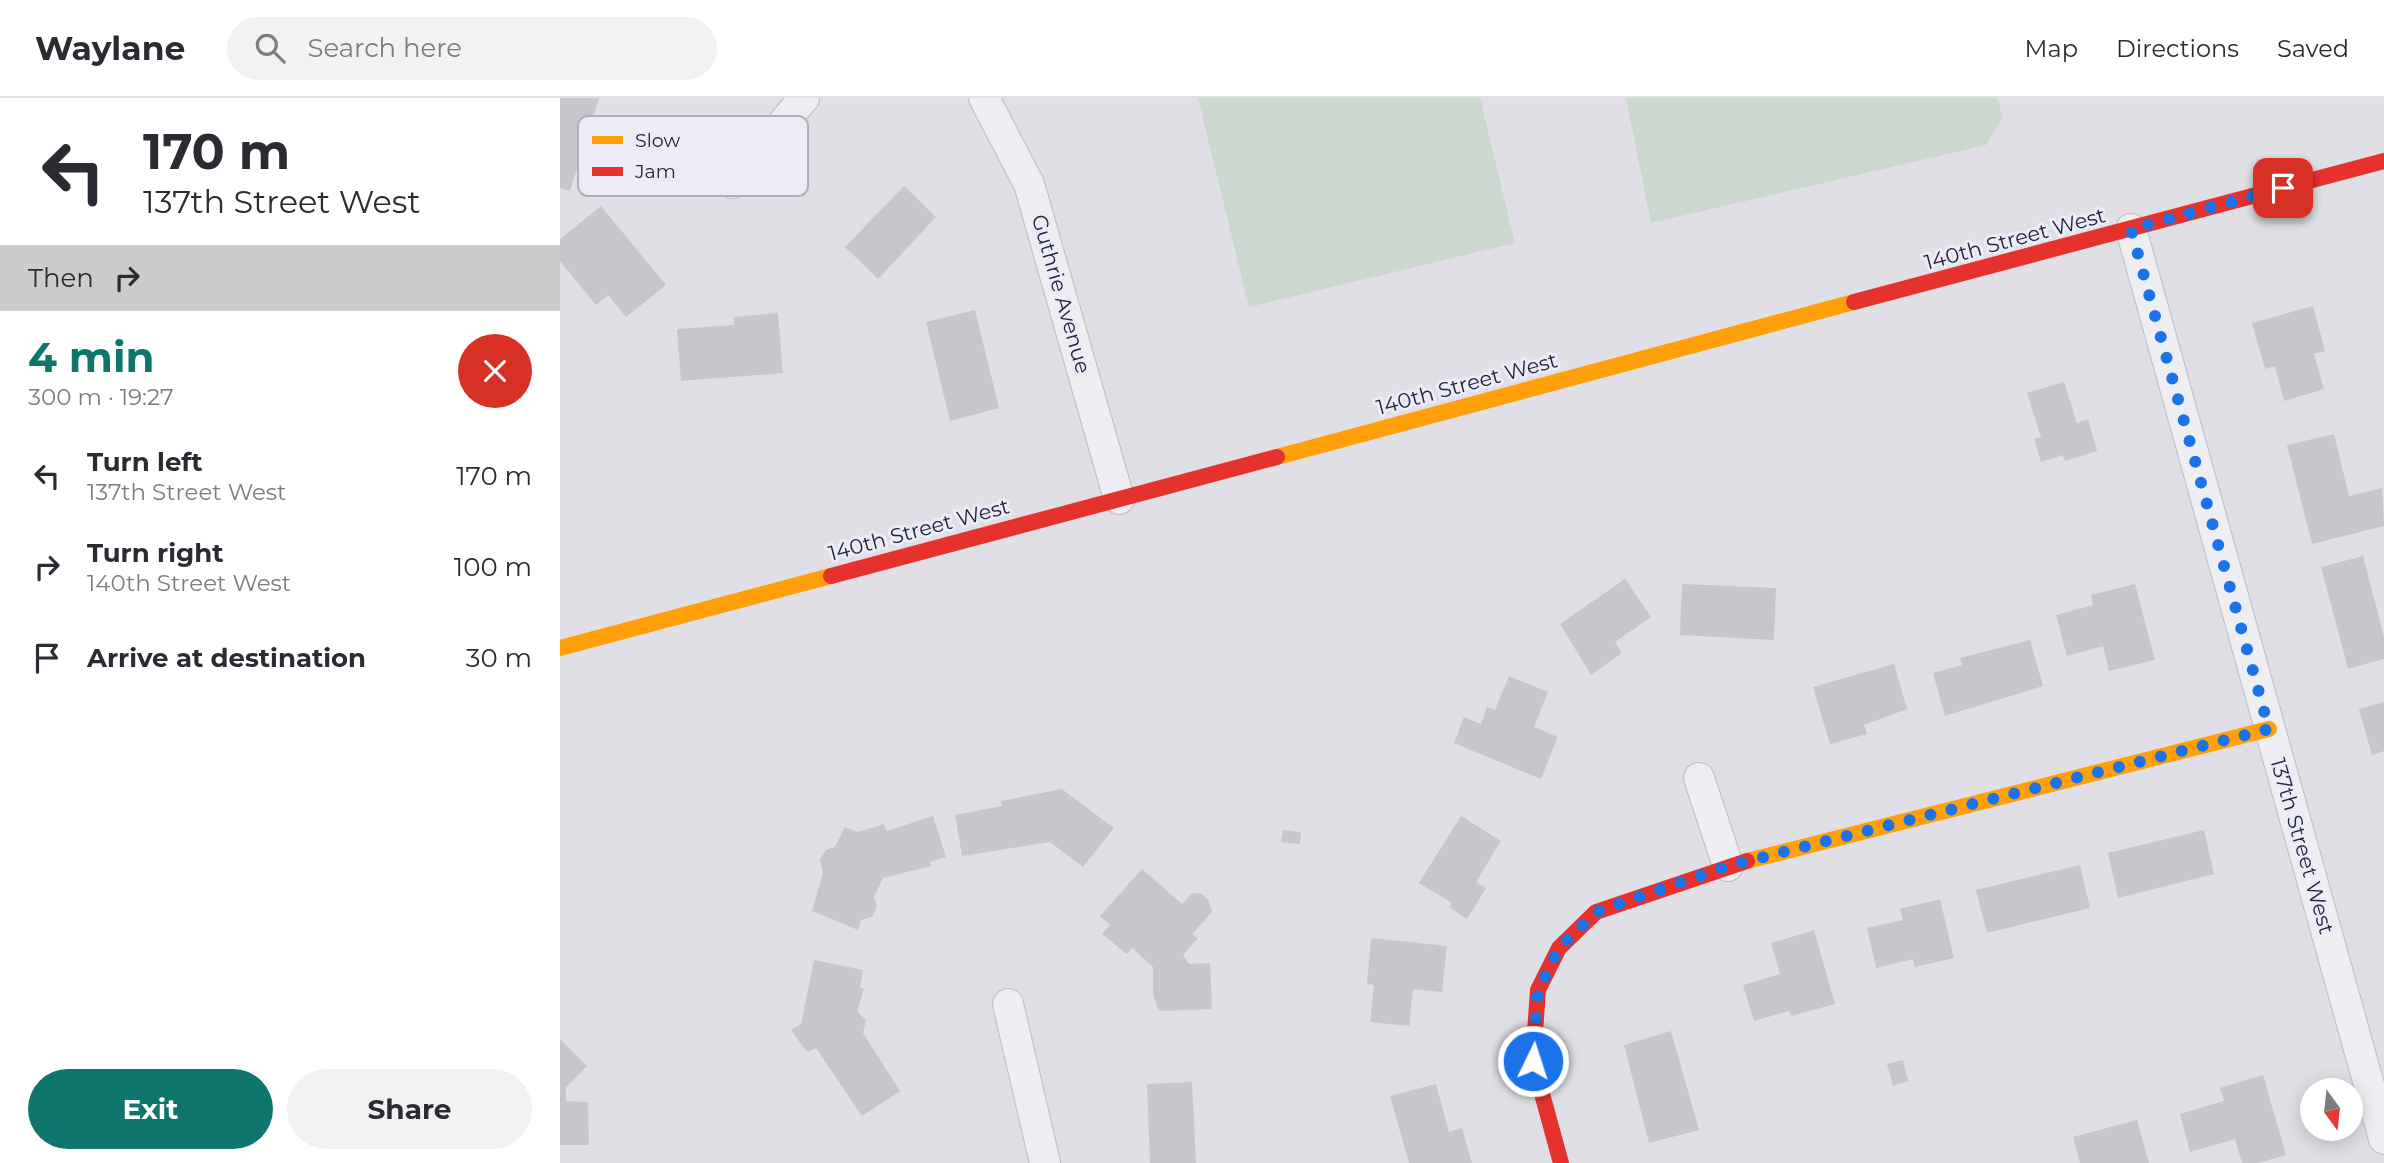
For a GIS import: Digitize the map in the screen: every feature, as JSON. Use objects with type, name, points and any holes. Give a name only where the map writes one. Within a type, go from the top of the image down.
[{"type":"street","points":[[789,116],[804,98]]},
{"type":"street","name":"Guthrie Avenue","points":[[984,98],[1029,184],[1119,499]]},
{"type":"street","name":"140th Street West","points":[[560,648],[2384,161]]},
{"type":"street","name":"137th Street West","points":[[2131,229],[2384,1139]]},
{"type":"street","points":[[1561,1163],[1533,1061],[1538,990],[1559,948],[1596,912],[1728,866],[2269,729]]},
{"type":"street","points":[[1699,778],[1728,866]]},
{"type":"street","points":[[1007,1004],[1045,1163]]},
{"type":"shaded area","points":[[1198,98],[1480,98],[1515,243],[1249,307]]},
{"type":"shaded area","points":[[1626,98],[1997,98],[2003,118],[1986,145],[1651,223]]},
{"type":"building","points":[[560,98],[599,98],[593,116],[578,116],[578,165],[570,191],[560,188]]},
{"type":"building","points":[[904,186],[936,217],[878,279],[845,247]]},
{"type":"building","points":[[601,206],[666,285],[626,317],[608,295],[596,305],[560,261],[560,239]]},
{"type":"building","points":[[2313,306],[2325,351],[2314,354],[2324,389],[2284,401],[2275,366],[2265,369],[2252,323]]},
{"type":"building","points":[[975,310],[999,408],[950,421],[926,322]]},
{"type":"building","points":[[778,313],[783,373],[681,381],[677,329],[734,325],[734,317]]},
{"type":"building","points":[[2064,382],[2077,423],[2088,419],[2097,451],[2065,461],[2063,455],[2041,462],[2034,439],[2041,437],[2027,393]]},
{"type":"building","points":[[2334,434],[2349,496],[2382,488],[2384,526],[2312,544],[2287,445]]},
{"type":"building","points":[[2363,556],[2384,637],[2384,659],[2348,669],[2321,567]]},
{"type":"building","points":[[1625,579],[1651,617],[1615,642],[1622,653],[1591,675],[1560,624]]},
{"type":"building","points":[[1682,584],[1776,588],[1774,640],[1680,635]]},
{"type":"building","points":[[2135,584],[2155,660],[2109,671],[2103,646],[2067,656],[2056,615],[2093,605],[2091,595]]},
{"type":"building","points":[[2030,640],[2043,686],[1945,716],[1933,673],[1962,665],[1960,658]]},
{"type":"building","points":[[1894,664],[1907,709],[1864,725],[1867,734],[1830,744],[1813,687]]},
{"type":"building","points":[[1509,676],[1548,692],[1534,727],[1558,737],[1541,779],[1454,743],[1464,717],[1481,724],[1487,707],[1495,710]]},
{"type":"building","points":[[2384,702],[2384,751],[2372,755],[2359,709]]},
{"type":"building","points":[[1062,789],[1114,828],[1083,867],[1050,842],[962,856],[955,815],[1002,806],[1001,801]]},
{"type":"building","points":[[933,816],[946,857],[930,862],[931,866],[883,878],[874,897],[877,906],[872,917],[861,920],[858,930],[812,911],[823,873],[820,860],[826,850],[835,847],[845,827],[858,832],[884,824],[887,831]]},
{"type":"building","points":[[1461,816],[1501,841],[1476,882],[1486,888],[1467,919],[1449,907],[1452,903],[1419,883]]},
{"type":"building","points":[[1283,830],[1301,832],[1300,844],[1281,842]]},
{"type":"building","points":[[2204,830],[2214,874],[2118,898],[2108,853]]},
{"type":"building","points":[[2080,865],[2090,908],[1987,933],[1976,890]]},
{"type":"building","points":[[1142,869],[1182,904],[1192,893],[1202,894],[1209,901],[1212,912],[1192,934],[1198,938],[1183,955],[1189,964],[1210,963],[1212,1009],[1159,1011],[1153,995],[1153,967],[1132,948],[1127,954],[1102,934],[1110,925],[1100,916]]},
{"type":"building","points":[[1940,899],[1954,958],[1915,967],[1913,959],[1876,968],[1867,928],[1903,920],[1900,909]]},
{"type":"building","points":[[1814,930],[1835,1004],[1791,1016],[1789,1011],[1754,1021],[1743,985],[1780,974],[1771,943]]},
{"type":"building","points":[[1371,938],[1447,946],[1442,992],[1413,989],[1409,1026],[1370,1022],[1374,985],[1367,984]]},
{"type":"building","points":[[814,960],[863,970],[860,988],[864,989],[857,1011],[866,1020],[863,1033],[900,1091],[862,1116],[816,1048],[807,1052],[791,1030],[801,1024]]},
{"type":"building","points":[[1671,1031],[1699,1130],[1649,1143],[1624,1045]]},
{"type":"building","points":[[560,1039],[587,1066],[566,1087],[566,1101],[588,1102],[589,1145],[560,1145]]},
{"type":"building","points":[[1903,1060],[1908,1081],[1893,1086],[1887,1064]]},
{"type":"building","points":[[2263,1075],[2286,1155],[2258,1163],[2242,1163],[2235,1139],[2190,1152],[2180,1114],[2224,1101],[2220,1088]]},
{"type":"building","points":[[1192,1082],[1196,1163],[1150,1163],[1147,1084]]},
{"type":"building","points":[[1436,1084],[1449,1132],[1462,1128],[1472,1163],[1409,1163],[1390,1096]]},
{"type":"building","points":[[2137,1120],[2149,1163],[2080,1163],[2073,1137]]},
{"type":"traffic: slow","points":[[1277,457],[1854,302]]},
{"type":"traffic: slow","points":[[560,648],[831,576]]},
{"type":"traffic: slow","points":[[1747,861],[2269,729]]},
{"type":"traffic: jam","points":[[1854,302],[2384,161]]},
{"type":"traffic: jam","points":[[831,576],[1277,457]]},
{"type":"traffic: jam","points":[[1561,1163],[1533,1061],[1538,990],[1559,948],[1596,912],[1747,861]]},
{"type":"route","points":[[1533,1061],[1538,990],[1559,948],[1596,912],[1728,866],[2269,729],[2131,229],[2283,188]]}]
